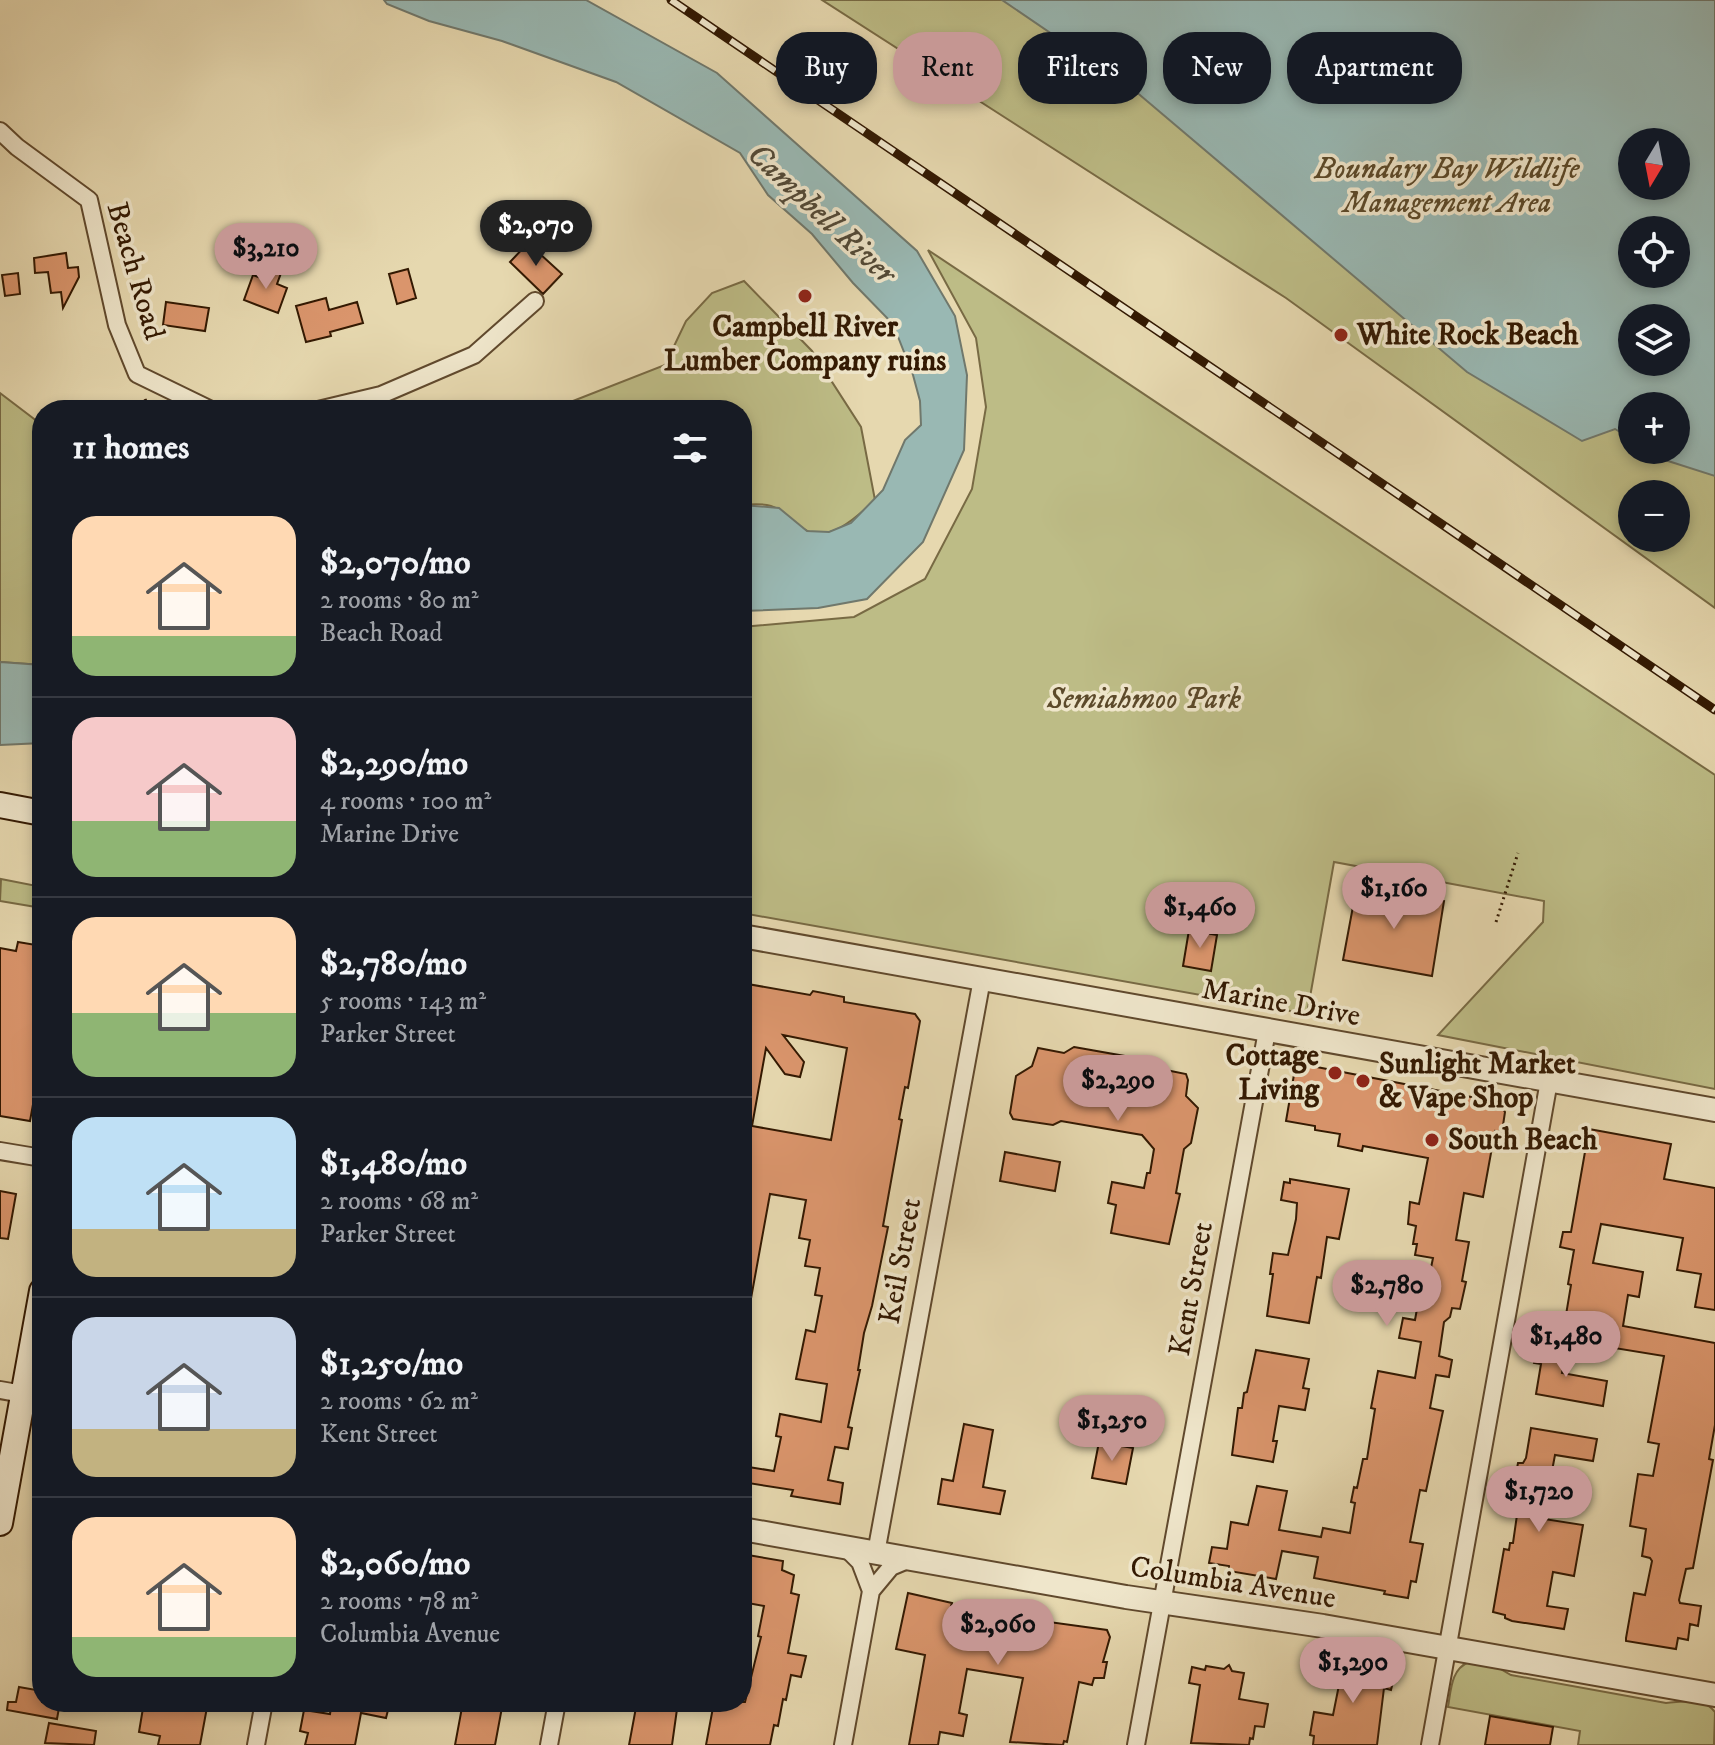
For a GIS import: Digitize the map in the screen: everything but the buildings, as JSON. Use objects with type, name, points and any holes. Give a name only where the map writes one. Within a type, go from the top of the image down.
[{"type":"main road","points":[[0,805],[32,811]]},
{"type":"main road","points":[[0,1523],[32,1342]]},
{"type":"street","name":"Beach Road","points":[[0,131],[89,200],[117,325],[137,374],[190,400]]},
{"type":"street","points":[[360,400],[381,395],[474,355],[535,301]]},
{"type":"street","name":"Marine Drive","points":[[752,938],[1715,1110]]},
{"type":"street","name":"Keil Street","points":[[876,1553],[982,979]]},
{"type":"street","name":"Kent Street","points":[[1136,1745],[1267,1031]]},
{"type":"street","points":[[1430,1745],[1549,1081]]},
{"type":"street","points":[[0,1151],[32,1156]]},
{"type":"street","name":"Columbia Avenue","points":[[752,1531],[1715,1695]]},
{"type":"street","points":[[846,1548],[860,1562],[871,1591]]},
{"type":"street","points":[[843,1745],[871,1591],[891,1567],[910,1559]]},
{"type":"street","points":[[256,1745],[262,1712]]},
{"type":"street","points":[[549,1745],[555,1712]]},
{"type":"path","points":[[1496,922],[1518,853]]},
{"type":"green space","name":"Boundary Bay Wildlife Management Area","points":[[822,0],[1715,0],[1715,608],[1638,552],[1690,552],[1690,480],[1618,480],[1618,538],[1286,298],[984,104],[1002,104],[1002,32],[893,32],[893,46],[877,35],[877,32],[872,32]]},
{"type":"green space","name":"Semiahmoo Park","points":[[928,250],[1715,775],[1715,1089],[1438,1035],[1543,922],[1544,901],[1334,862],[1307,1014],[752,915],[752,626],[854,617],[925,579],[972,489],[986,407],[976,338]]},
{"type":"green space","points":[[744,281],[812,351],[861,427],[875,500],[843,526],[833,531],[814,533],[771,506],[752,504],[752,400],[576,400],[665,365],[686,321],[712,293]]},
{"type":"green space","points":[[0,393],[32,417],[32,664],[0,662]]},
{"type":"green space","points":[[1,879],[32,885],[32,906],[0,901]]},
{"type":"green space","points":[[1469,1662],[1497,1667],[1511,1675],[1666,1703],[1692,1701],[1704,1704],[1715,1712],[1714,1745],[1578,1745],[1580,1731],[1448,1707],[1455,1675]]},
{"type":"water","name":"Campbell River","points":[[384,0],[586,0],[717,73],[917,251],[955,316],[967,375],[964,450],[923,542],[867,599],[818,608],[752,611],[752,506],[779,508],[807,531],[829,532],[851,523],[883,490],[905,440],[921,425],[920,401],[913,375],[893,324],[812,234],[768,195],[740,153],[616,82],[502,41],[429,21]]},
{"type":"water","points":[[1002,0],[1715,0],[1715,476],[1678,464],[1690,464],[1690,392],[1618,392],[1618,431],[1615,429],[1582,441],[1467,372],[1147,101],[1147,32],[1049,32]]},
{"type":"water","points":[[0,662],[32,664],[32,743],[0,745]]},
{"type":"railway","points":[[671,0],[1715,710]]},
{"type":"place","name":"Campbell River Lumber Company ruins","points":[[805,296]]},
{"type":"place","name":"White Rock Beach","points":[[1341,335]]},
{"type":"place","name":"Cottage Living","points":[[1335,1073]]},
{"type":"place","name":"Sunlight Market & Vape Shop","points":[[1363,1081]]},
{"type":"place","name":"South Beach","points":[[1432,1140]]}]
